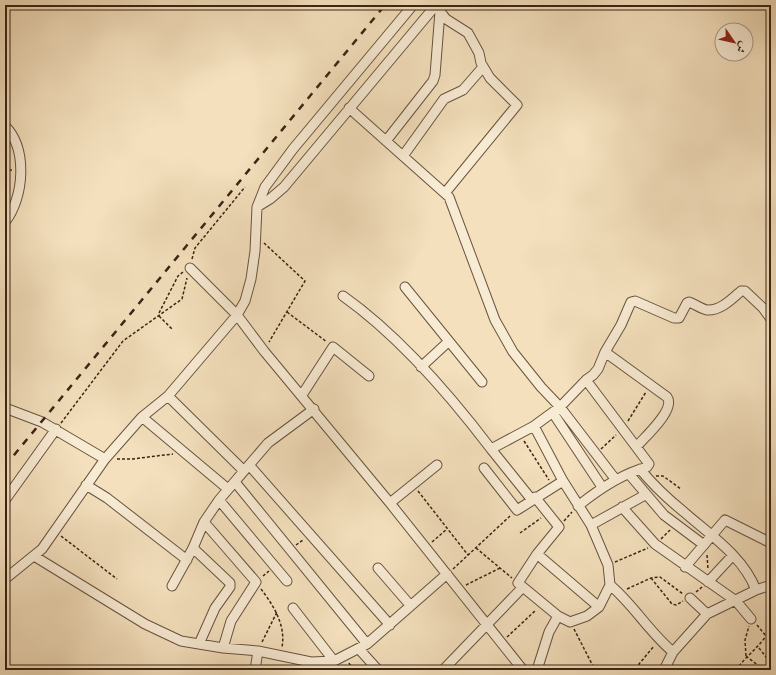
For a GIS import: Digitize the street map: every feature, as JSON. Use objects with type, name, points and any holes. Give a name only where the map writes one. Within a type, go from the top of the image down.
[{"type":"street","points":[[5,579],[34,556],[56,532],[86,485],[105,459],[142,417],[168,396],[237,315],[245,301],[251,279],[256,236],[257,207],[265,187],[275,172],[413,5]]},
{"type":"street","points":[[257,207],[270,200],[284,187],[349,108],[437,7]]},
{"type":"street","points":[[437,7],[446,19],[468,33],[490,78],[515,103],[516,108],[446,193]]},
{"type":"street","points":[[386,141],[433,81],[435,76],[437,7]]},
{"type":"street","points":[[403,156],[441,103],[466,88],[484,67]]},
{"type":"street","points":[[349,108],[446,193],[452,204],[464,240],[495,320],[513,352],[541,387],[560,407],[616,480]]},
{"type":"street","points":[[5,126],[18,149],[20,169],[17,200],[10,216],[5,222]]},
{"type":"street","points":[[190,268],[237,315],[264,351],[314,409],[523,670]]},
{"type":"street","points":[[405,287],[448,342],[482,382]]},
{"type":"street","points":[[491,449],[534,426],[552,413],[598,369],[605,352],[621,325],[628,304],[635,300],[674,318],[678,318],[687,303],[690,302],[706,310],[711,310],[724,305],[741,291],[745,291],[759,303],[771,319]]},
{"type":"street","points":[[343,296],[366,312],[421,366],[447,394],[491,449],[559,527],[536,554],[520,585],[443,670]]},
{"type":"street","points":[[421,366],[448,342]]},
{"type":"street","points":[[302,395],[333,348],[369,376]]},
{"type":"street","points":[[605,352],[668,397],[670,404],[660,420],[637,446]]},
{"type":"street","points":[[578,506],[602,487],[647,467],[649,464],[586,380]]},
{"type":"street","points":[[168,396],[246,468],[310,536],[390,625]]},
{"type":"street","points":[[5,408],[56,429],[105,459]]},
{"type":"street","points":[[172,586],[193,548],[204,522],[219,500],[268,443],[314,409]]},
{"type":"street","points":[[552,413],[602,487]]},
{"type":"street","points":[[142,417],[228,489]]},
{"type":"street","points":[[520,585],[558,616],[570,622],[587,616],[599,607],[610,585],[608,565],[591,525],[563,481],[534,426]]},
{"type":"street","points":[[5,500],[56,429]]},
{"type":"street","points":[[390,503],[438,465]]},
{"type":"street","points":[[484,468],[517,510],[533,498],[563,481]]},
{"type":"street","points":[[640,469],[672,502],[733,555],[749,574],[756,590]]},
{"type":"street","points":[[629,474],[645,495],[676,525],[704,544]]},
{"type":"street","points":[[235,482],[367,644]]},
{"type":"street","points":[[86,485],[107,498],[187,560]]},
{"type":"street","points":[[591,525],[645,495]]},
{"type":"street","points":[[219,500],[287,581]]},
{"type":"street","points":[[622,507],[655,544],[685,567],[736,601],[751,619]]},
{"type":"street","points":[[685,567],[726,520],[771,542]]},
{"type":"street","points":[[204,522],[256,582],[232,621],[223,648]]},
{"type":"street","points":[[193,548],[230,583],[230,586],[215,608],[199,644]]},
{"type":"street","points":[[536,554],[599,607]]},
{"type":"street","points":[[708,582],[733,555]]},
{"type":"street","points":[[34,556],[145,624],[180,641],[223,648],[258,650],[281,655],[309,666],[323,666],[367,644],[447,574]]},
{"type":"street","points":[[378,568],[410,605]]},
{"type":"street","points":[[610,585],[620,593],[660,640],[673,652]]},
{"type":"street","points":[[664,670],[673,652],[707,614],[756,590],[771,586]]},
{"type":"street","points":[[690,598],[707,614]]},
{"type":"street","points":[[293,608],[334,661]]},
{"type":"street","points":[[537,670],[549,632],[558,616]]},
{"type":"street","points":[[359,649],[378,670]]},
{"type":"street","points":[[255,670],[258,650]]},
{"type":"path","points":[[56,429],[123,341],[182,299],[195,248],[245,187]]},
{"type":"path","points":[[256,236],[305,281],[264,351]]},
{"type":"path","points":[[158,315],[178,276],[190,268]]},
{"type":"path","points":[[287,312],[333,348]]},
{"type":"path","points":[[158,315],[173,330]]},
{"type":"path","points":[[596,453],[623,428],[651,384]]},
{"type":"path","points":[[520,434],[553,486]]},
{"type":"path","points":[[105,459],[132,459],[184,452]]},
{"type":"path","points":[[648,478],[663,476],[681,490]]},
{"type":"path","points":[[413,485],[468,555]]},
{"type":"path","points":[[559,527],[578,506]]},
{"type":"path","points":[[447,574],[517,510]]},
{"type":"path","points":[[520,533],[547,513]]},
{"type":"path","points":[[608,565],[640,553],[655,544],[676,525]]},
{"type":"path","points":[[426,548],[447,529]]},
{"type":"path","points":[[56,532],[117,579]]},
{"type":"path","points":[[290,550],[310,536]]},
{"type":"path","points":[[651,578],[672,604],[676,605],[690,598],[708,582],[708,560],[704,544]]},
{"type":"path","points":[[476,548],[520,585]]},
{"type":"path","points":[[256,582],[275,566]]},
{"type":"path","points":[[459,589],[500,568]]},
{"type":"path","points":[[620,593],[651,578],[660,577],[690,598]]},
{"type":"path","points":[[265,594],[277,612],[283,641],[281,655]]},
{"type":"path","points":[[501,642],[543,603]]},
{"type":"path","points":[[258,650],[277,612]]},
{"type":"path","points":[[751,619],[766,636],[771,638]]},
{"type":"path","points":[[751,619],[745,640],[746,656],[764,670]]},
{"type":"path","points":[[570,622],[595,670]]},
{"type":"path","points":[[736,670],[746,656],[758,647],[766,636]]},
{"type":"path","points":[[640,670],[639,664],[660,640]]},
{"type":"path","points":[[758,647],[770,662],[770,670]]},
{"type":"railway","points":[[5,466],[385,5]]}]
